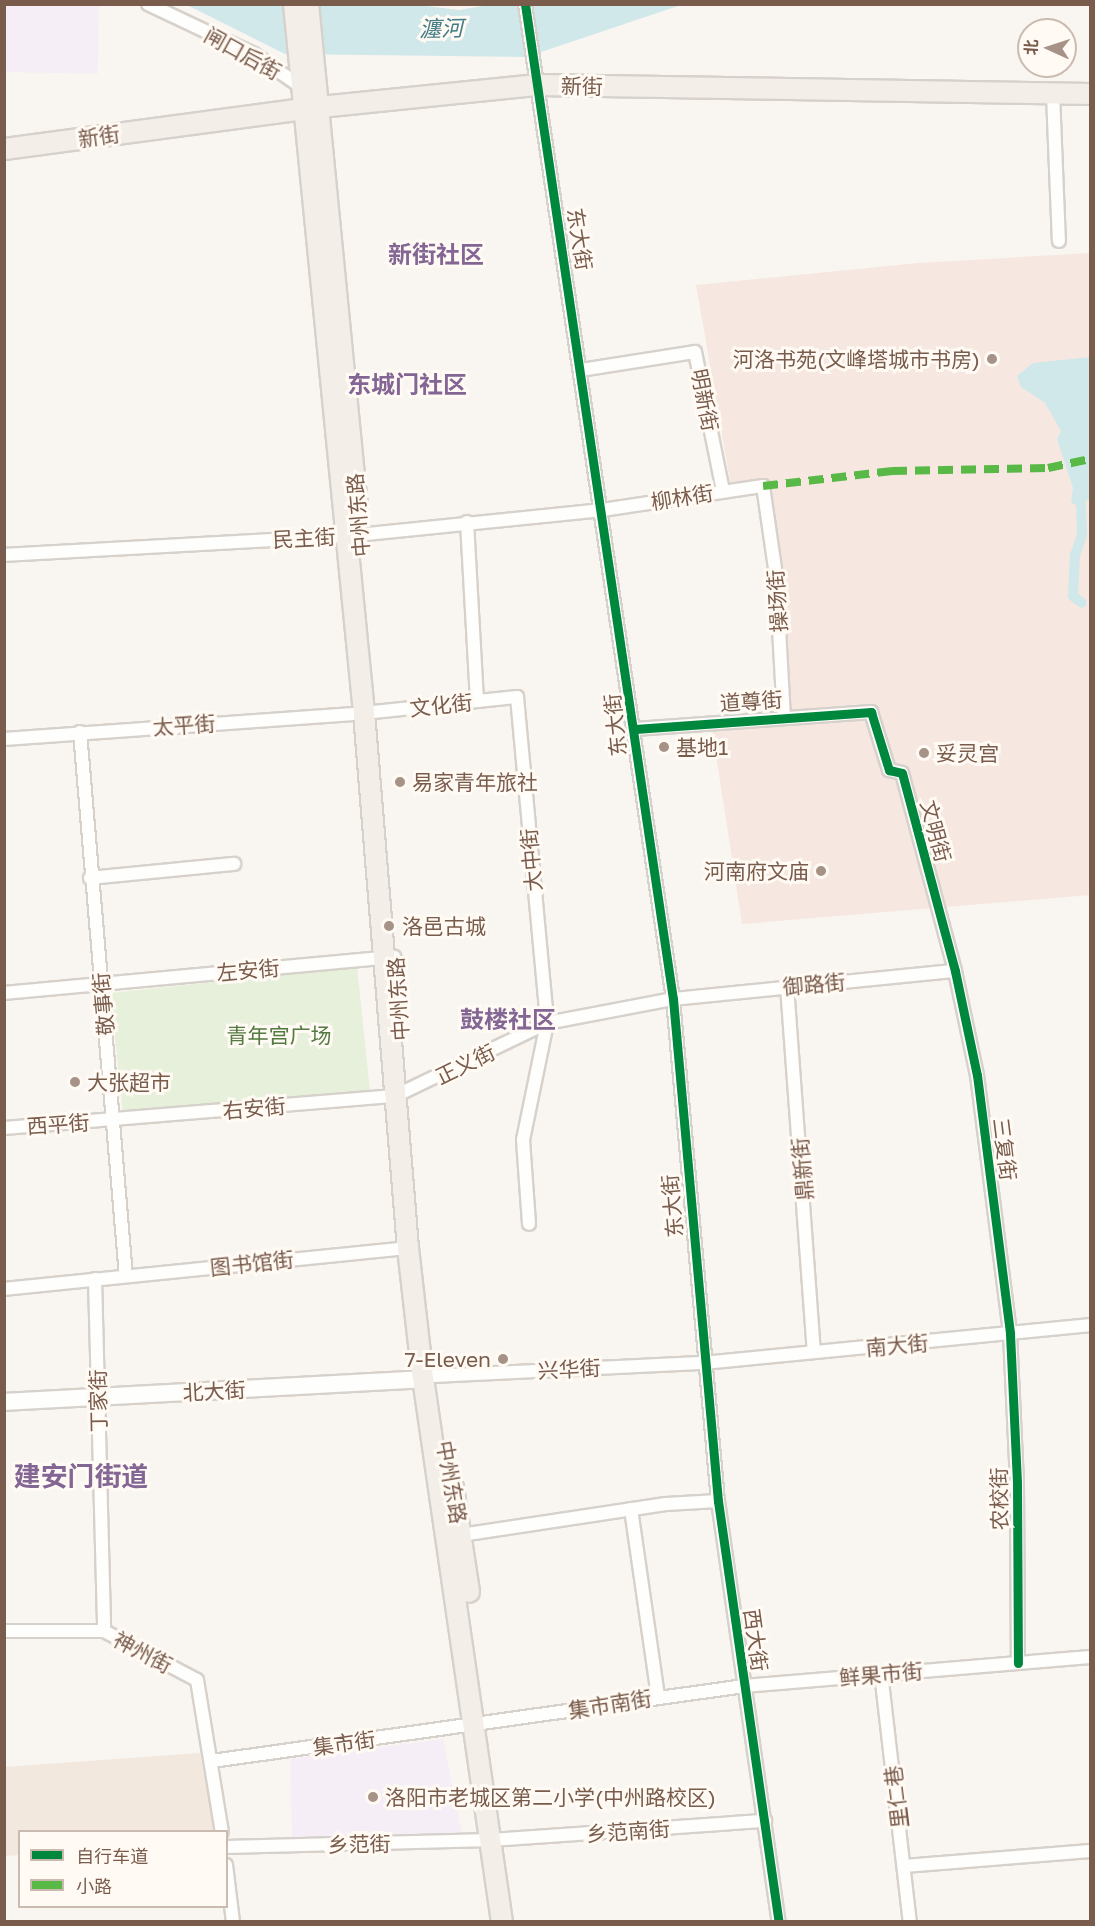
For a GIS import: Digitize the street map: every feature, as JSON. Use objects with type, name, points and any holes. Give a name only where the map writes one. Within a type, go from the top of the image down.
[{"type":"main road","points":[[294,4],[307,79]]},
{"type":"main road","points":[[307,79],[309,4]]},
{"type":"main road","name":"中州东路","points":[[307,79],[313,113],[353,535],[426,1375],[461,1535],[496,1840],[502,1922]]},
{"type":"main road","name":"新街","points":[[4,149],[313,113],[539,91],[1053,97],[1090,94]]},
{"type":"main road","points":[[1053,97],[1090,101]]},
{"type":"main road","name":"新街","points":[[4,158],[313,113]]},
{"type":"main road","name":"中州东路","points":[[400,1095],[408,1248],[481,1724]]},
{"type":"main road","name":"中州东路","points":[[496,1840],[512,1922]]},
{"type":"street","name":"闸口后街","points":[[148,4],[307,79]]},
{"type":"street","name":"东大街","points":[[525,4],[635,729],[673,999],[704,1363]]},
{"type":"street","points":[[1053,97],[1059,241]]},
{"type":"street","name":"明新街","points":[[581,370],[695,352],[723,491]]},
{"type":"street","name":"柳林街","points":[[602,510],[763,486]]},
{"type":"street","name":"操场街","points":[[763,486],[776,575],[784,717]]},
{"type":"street","name":"民主街","points":[[4,555],[353,535],[602,510]]},
{"type":"street","points":[[467,522],[477,701]]},
{"type":"street","name":"文化街","points":[[369,712],[517,697]]},
{"type":"street","name":"大中街","points":[[517,697],[546,1019],[523,1140],[529,1224]]},
{"type":"street","name":"太平街","points":[[4,739],[369,712]]},
{"type":"street","name":"道尊街","points":[[635,729],[871,712]]},
{"type":"street","name":"文明街","points":[[871,712],[889,770],[902,773],[955,971]]},
{"type":"street","name":"敬事街","points":[[81,732],[90,878],[102,984],[126,1276]]},
{"type":"street","points":[[90,878],[234,864]]},
{"type":"street","name":"左安街","points":[[4,993],[389,957]]},
{"type":"street","name":"御路街","points":[[673,999],[955,971]]},
{"type":"street","name":"三复街","points":[[955,971],[977,1075],[1010,1334]]},
{"type":"street","name":"鼎新街","points":[[787,986],[814,1352]]},
{"type":"street","name":"正义街","points":[[400,1095],[546,1019],[673,999]]},
{"type":"street","name":"右安街","points":[[112,1120],[400,1095]]},
{"type":"street","name":"西平街","points":[[4,1128],[112,1120]]},
{"type":"street","name":"图书馆街","points":[[4,1289],[408,1248]]},
{"type":"street","name":"丁家街","points":[[95,1279],[104,1631]]},
{"type":"street","name":"南大街","points":[[704,1363],[1090,1325]]},
{"type":"street","name":"农校街","points":[[1010,1334],[1017,1483],[1018,1663]]},
{"type":"street","name":"兴华街","points":[[426,1375],[704,1363]]},
{"type":"street","name":"西大街","points":[[704,1363],[718,1501],[778,1922]]},
{"type":"street","name":"北大街","points":[[4,1402],[98,1393],[426,1375]]},
{"type":"street","name":"北大街","points":[[4,1393],[98,1393]]},
{"type":"street","points":[[461,1535],[630,1509],[718,1501]]},
{"type":"street","points":[[630,1509],[658,1697]]},
{"type":"street","name":"神州街","points":[[4,1631],[104,1631],[197,1680],[212,1761]]},
{"type":"street","name":"鲜果市街","points":[[744,1686],[1090,1657]]},
{"type":"street","name":"里仁巷","points":[[881,1673],[910,1922]]},
{"type":"street","name":"集市南街","points":[[481,1724],[744,1686]]},
{"type":"street","name":"集市街","points":[[212,1761],[481,1724]]},
{"type":"street","points":[[212,1761],[222,1830]]},
{"type":"street","name":"乡范南街","points":[[496,1840],[765,1821]]},
{"type":"street","name":"乡范街","points":[[228,1847],[496,1840]]},
{"type":"street","points":[[904,1866],[1090,1851]]},
{"type":"street","points":[[228,1881],[233,1922]]},
{"type":"shaded area","points":[[5,4],[99,6],[98,74],[4,72]]},
{"type":"shaded area","points":[[1090,253],[1090,895],[742,924],[711,722],[783,717],[763,486],[731,486],[696,285],[918,263]]},
{"type":"shaded area","name":"洛阳市老城区第二小学(中州路校区)","points":[[443,1739],[462,1834],[292,1838],[290,1759]]},
{"type":"shaded area","points":[[200,1753],[215,1830],[18,1830],[18,1855],[5,1856],[5,1767]]},
{"type":"green space","name":"青年宫广场","points":[[357,967],[370,1090],[123,1116],[110,993]]},
{"type":"water","name":"瀍河","points":[[410,4],[459,10],[495,4],[681,5],[526,57],[285,54],[187,5]]},
{"type":"water","points":[[1090,357],[1090,499],[1077,506],[1071,502],[1073,488],[1057,439],[1061,431],[1045,403],[1021,387],[1017,376],[1033,363]]},
{"type":"waterway","points":[[1081,504],[1082,535],[1075,555],[1073,596],[1082,603]]},
{"type":"marked path","points":[[763,486],[892,471],[1048,468],[1090,459]]},
{"type":"cycle path","points":[[525,4],[673,999],[718,1501],[779,1922]]},
{"type":"cycle path","points":[[635,729],[871,712],[889,770],[902,773],[955,971],[977,1075],[1010,1334],[1017,1483],[1018,1663]]},
{"type":"place","name":"河洛书苑(文峰塔城市书房)","points":[[992,359]]},
{"type":"place","name":"基地1","points":[[664,747]]},
{"type":"place","name":"妥灵宫","points":[[924,753]]},
{"type":"place","name":"易家青年旅社","points":[[400,782]]},
{"type":"place","name":"河南府文庙","points":[[821,871]]},
{"type":"place","name":"洛邑古城","points":[[389,926]]},
{"type":"place","name":"大张超市","points":[[75,1082]]},
{"type":"place","name":"7-Eleven","points":[[503,1359]]},
{"type":"place","name":"洛阳市老城区第二小学(中州路校区)","points":[[373,1797]]},
{"type":"district","name":"新街社区","points":[[436,254]]},
{"type":"district","name":"东城门社区","points":[[407,384]]},
{"type":"district","name":"鼓楼社区","points":[[508,1019]]},
{"type":"district","name":"建安门街道","points":[[81,1477]]}]
